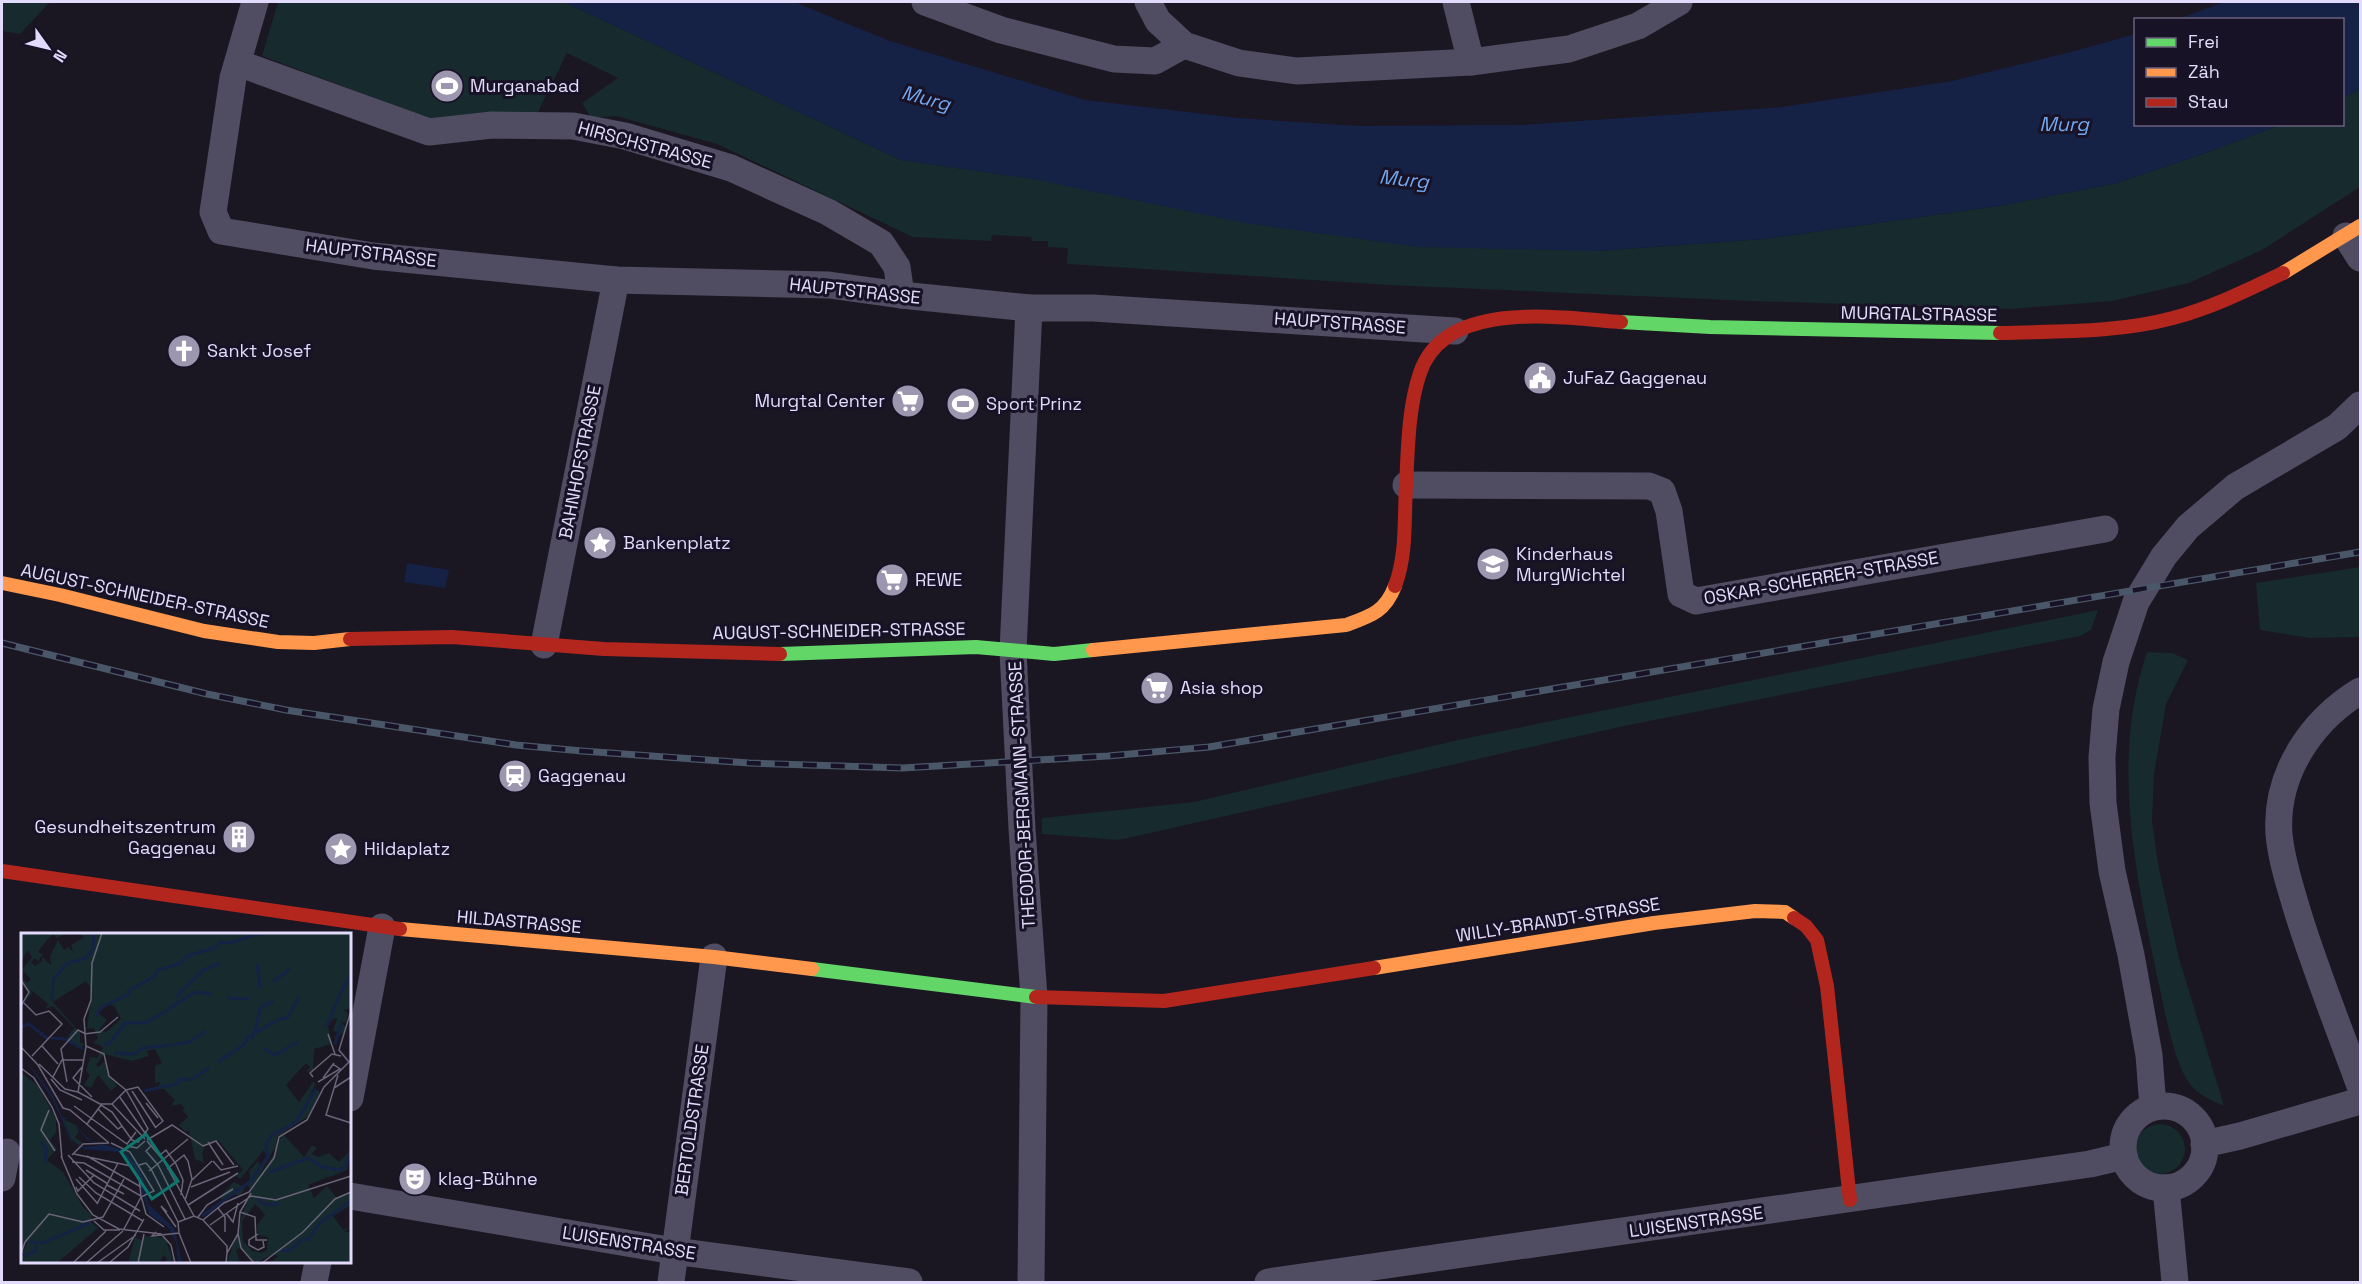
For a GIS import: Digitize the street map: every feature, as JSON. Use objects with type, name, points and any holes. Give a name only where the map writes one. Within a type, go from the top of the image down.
[{"type":"street","points":[[238,63],[255,2]]},
{"type":"street","points":[[925,2],[1001,30],[1114,59],[1155,62],[1184,45]]},
{"type":"street","points":[[1148,2],[1158,21],[1184,45],[1239,63],[1297,71],[1471,62],[1569,49],[1638,26],[1679,2]]},
{"type":"street","points":[[1456,2],[1471,62]]},
{"type":"street","name":"HAUPTSTRASSE","points":[[238,63],[213,212],[222,231],[374,256],[616,280],[829,285],[1029,308],[1093,308],[1455,331]]},
{"type":"street","name":"HIRSCHSTRASSE","points":[[238,63],[429,132],[492,125],[573,126],[625,136],[731,168],[828,212],[881,243],[897,267],[901,295]]},
{"type":"street","points":[[2353,231],[2361,258]]},
{"type":"street","name":"MURGTALSTRASSE","points":[[1455,331],[1494,319],[1529,316],[1710,327],[1987,334],[2128,327],[2174,318],[2240,294],[2293,268],[2353,231]]},
{"type":"street","name":"BAHNHOFSTRASSE","points":[[544,645],[616,280]]},
{"type":"street","name":"THEODOR-BERGMANN-STRASSE","points":[[1029,308],[1013,651],[1022,829],[1034,997],[1030,1282]]},
{"type":"street","name":"AUGUST-SCHNEIDER-STRASSE","points":[[2,583],[204,630],[278,642],[314,643],[360,638],[452,637],[604,649],[788,654],[976,647],[1054,654],[1346,625],[1373,615],[1389,601],[1398,578],[1404,551],[1412,411],[1420,372],[1432,351],[1455,331]]},
{"type":"street","points":[[2153,1107],[2149,1055],[2131,955],[2112,871],[2103,803],[2102,757],[2106,709],[2116,662],[2136,602],[2164,556],[2188,527],[2235,487],[2337,426],[2361,405]]},
{"type":"street","name":"OSKAR-SCHERRER-STRASSE","points":[[1406,486],[1649,486],[1656,488],[1662,491],[1669,511],[1681,594],[1696,601],[2105,529]]},
{"type":"street","points":[[2361,691],[2318,723],[2297,754],[2281,802],[2279,835],[2289,882],[2305,936],[2361,1086]]},
{"type":"street","name":"HILDASTRASSE","points":[[2,871],[382,927],[714,957],[1034,997]]},
{"type":"street","name":"WILLY-BRANDT-STRASSE","points":[[1034,997],[1164,1001],[1654,923],[1755,911],[1785,912],[1806,926],[1817,940],[1827,986],[1850,1200]]},
{"type":"street","points":[[351,1093],[382,927]]},
{"type":"street","name":"BERTOLDSTRASSE","points":[[671,1282],[714,957]]},
{"type":"street","points":[[2205,1144],[2361,1101]]},
{"type":"street","points":[[2165,1106],[2188,1113],[2202,1132],[2205,1144],[2204,1155],[2194,1174],[2177,1186],[2166,1188],[2148,1185],[2139,1180],[2127,1166],[2122,1147],[2128,1126],[2143,1111],[2165,1106]]},
{"type":"street","points":[[2,1179],[10,1152]]},
{"type":"street","name":"LUISENSTRASSE","points":[[1268,1282],[1327,1279],[2090,1164],[2124,1156]]},
{"type":"street","points":[[2166,1188],[2175,1282]]},
{"type":"street","name":"LUISENSTRASSE","points":[[351,1197],[674,1251],[909,1282]]},
{"type":"street","points":[[314,1282],[318,1263]]},
{"type":"green space","points":[[2,2],[50,2],[20,34],[2,31]]},
{"type":"green space","points":[[278,2],[564,2],[901,160],[1597,251],[1764,239],[1999,206],[2117,183],[2277,126],[2344,126],[2344,97],[2360,89],[2360,187],[2262,250],[2189,283],[2112,301],[2011,309],[1751,301],[1389,285],[1067,264],[1068,248],[1048,247],[1048,241],[1032,241],[1031,237],[992,235],[991,241],[913,237],[717,144],[616,116],[591,118],[582,103],[618,78],[567,53],[536,116],[430,119],[262,56]]},
{"type":"green space","points":[[2360,567],[2360,637],[2310,638],[2260,630],[2256,583]]},
{"type":"green space","points":[[2098,610],[2091,630],[2080,636],[1624,726],[1119,840],[1042,834],[1042,818],[1194,802],[1458,740]]},
{"type":"green space","points":[[2147,652],[2172,653],[2188,660],[2166,704],[2154,774],[2152,822],[2159,869],[2179,958],[2224,1106],[2193,1088],[2179,1064],[2167,1022],[2142,902],[2130,818],[2128,777],[2130,735],[2136,693]]},
{"type":"green space","points":[[2155,1124],[2165,1124],[2178,1131],[2185,1144],[2185,1154],[2178,1167],[2165,1174],[2155,1174],[2146,1170],[2139,1163],[2135,1154],[2135,1144],[2139,1135],[2146,1128]]},
{"type":"water","name":"Murg","points":[[564,2],[794,2],[890,41],[1085,100],[1238,118],[1358,126],[1521,125],[1782,107],[1952,81],[2134,34],[2134,126],[2277,126],[2117,183],[1999,206],[1764,239],[1597,251],[1419,247],[1245,223],[1038,180],[901,160]]},
{"type":"water","points":[[2224,2],[2360,2],[2360,89],[2344,97],[2344,18],[2181,18]]},
{"type":"water","points":[[407,563],[449,570],[445,588],[404,582]]},
{"type":"railway","points":[[2,643],[207,694],[286,710],[516,745],[749,763],[902,768],[1108,756],[1209,747],[2360,552]]},
{"type":"traffic: fast","points":[[1621,322],[1710,327],[2000,333]]},
{"type":"traffic: fast","points":[[780,654],[976,647],[1054,654],[1093,650]]},
{"type":"traffic: fast","points":[[812,969],[1036,997]]},
{"type":"traffic: slow","points":[[2283,273],[2360,226]]},
{"type":"traffic: slow","points":[[2,583],[204,631],[278,642],[314,643],[350,639]]},
{"type":"traffic: slow","points":[[1093,650],[1346,625],[1376,612],[1387,602],[1395,586]]},
{"type":"traffic: slow","points":[[1374,968],[1654,923],[1755,911],[1785,912],[1794,918]]},
{"type":"traffic: slow","points":[[400,929],[714,957],[812,969]]},
{"type":"traffic: jam","points":[[2000,333],[2087,330],[2152,323],[2215,304],[2283,273]]},
{"type":"traffic: jam","points":[[1395,586],[1402,562],[1408,444],[1413,400],[1420,373],[1433,349],[1454,333],[1479,323],[1507,318],[1568,318],[1621,322]]},
{"type":"traffic: jam","points":[[350,639],[452,637],[604,649],[780,654]]},
{"type":"traffic: jam","points":[[2,871],[400,929]]},
{"type":"traffic: jam","points":[[1794,918],[1806,926],[1817,940],[1827,986],[1850,1200]]},
{"type":"traffic: jam","points":[[1036,997],[1164,1001],[1374,968]]},
{"type":"place","name":"Murganabad","points":[[447,86]]},
{"type":"place","name":"Sankt Josef","points":[[184,351]]},
{"type":"place","name":"JuFaZ Gaggenau","points":[[1540,378]]},
{"type":"place","name":"Murgtal Center","points":[[908,401]]},
{"type":"place","name":"Sport Prinz","points":[[963,404]]},
{"type":"place","name":"Bankenplatz","points":[[600,543]]},
{"type":"place","name":"Kinderhaus MurgWichtel","points":[[1493,564]]},
{"type":"place","name":"REWE","points":[[892,580]]},
{"type":"place","name":"Asia shop","points":[[1157,688]]},
{"type":"place","name":"Gaggenau","points":[[515,776]]},
{"type":"place","name":"Gesundheitszentrum Gaggenau","points":[[239,837]]},
{"type":"place","name":"Hildaplatz","points":[[341,849]]},
{"type":"place","name":"klag-Bühne","points":[[415,1179]]}]
